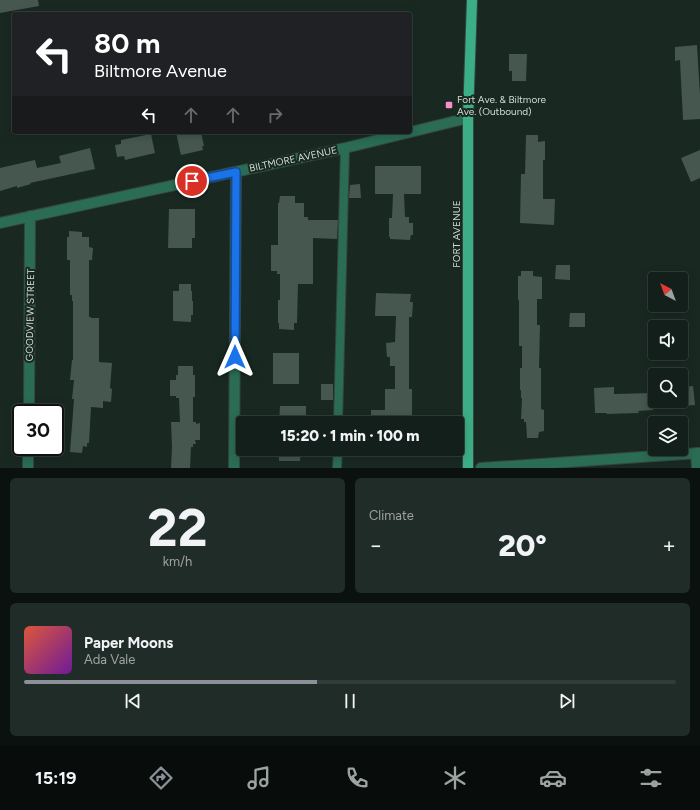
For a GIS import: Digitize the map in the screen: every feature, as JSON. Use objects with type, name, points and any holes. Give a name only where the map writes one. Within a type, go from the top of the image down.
[{"type":"main road","name":"FORT AVENUE","points":[[468,468],[468,118],[472,0]]},
{"type":"street","name":"BILTMORE AVENUE","points":[[412,132],[468,118]]},
{"type":"street","name":"BILTMORE AVENUE","points":[[0,223],[345,148],[402,134]]},
{"type":"street","points":[[234,468],[236,172]]},
{"type":"street","name":"GOODVIEW STREET","points":[[29,404],[30,216]]},
{"type":"street","points":[[481,468],[698,453],[697,468]]},
{"type":"street","points":[[28,456],[28,468]]},
{"type":"lane","points":[[338,416],[345,148]]},
{"type":"lane","points":[[337,468],[338,456]]},
{"type":"building","points":[[0,0],[38,0],[39,6],[0,13]]},
{"type":"building","points":[[697,45],[700,119],[683,120],[680,60],[675,61],[675,47]]},
{"type":"building","points":[[509,54],[527,54],[526,81],[512,81],[512,71],[509,71]]},
{"type":"building","points":[[151,134],[155,153],[125,160],[124,156],[117,157],[115,145],[121,144],[121,140]]},
{"type":"building","points":[[176,134],[201,134],[204,146],[202,146],[203,150],[181,155]]},
{"type":"building","points":[[526,135],[538,135],[538,142],[545,141],[545,160],[543,160],[543,199],[555,199],[554,225],[520,223],[521,174],[525,174]]},
{"type":"building","points":[[90,148],[95,169],[0,191],[0,168],[35,160],[37,168],[61,163],[59,156]]},
{"type":"building","points":[[700,150],[700,178],[691,182],[681,158]]},
{"type":"building","points":[[375,166],[421,166],[421,194],[404,194],[405,217],[409,217],[409,223],[413,223],[413,235],[411,235],[410,240],[390,239],[389,237],[389,218],[392,218],[393,194],[375,194]]},
{"type":"building","points":[[360,184],[361,198],[349,198],[350,185]]},
{"type":"building","points":[[280,196],[295,196],[295,203],[304,203],[304,217],[308,217],[308,220],[338,220],[337,239],[313,238],[313,284],[298,284],[297,323],[294,323],[294,330],[279,329],[278,300],[280,300],[280,274],[277,274],[277,271],[271,271],[271,245],[278,245],[278,203]]},
{"type":"building","points":[[169,209],[195,209],[195,238],[192,238],[192,248],[168,248]]},
{"type":"building","points":[[69,231],[82,232],[82,237],[89,237],[89,247],[93,248],[92,260],[89,260],[89,317],[99,318],[99,362],[112,363],[110,388],[112,389],[111,402],[103,401],[103,408],[91,407],[89,443],[87,443],[87,447],[83,446],[82,453],[70,452],[74,380],[70,380],[73,360],[73,301],[72,295],[70,295],[70,260],[67,260],[67,237],[69,237]]},
{"type":"building","points":[[556,265],[570,265],[570,280],[555,279]]},
{"type":"building","points":[[521,271],[533,271],[533,276],[542,277],[542,299],[537,299],[537,325],[540,325],[539,368],[541,368],[541,409],[544,410],[544,431],[539,432],[538,438],[527,438],[526,422],[524,422],[524,419],[521,419],[522,398],[520,390],[520,368],[522,368],[522,346],[519,346],[518,276],[521,276]]},
{"type":"building","points":[[179,284],[191,284],[193,315],[191,315],[191,322],[173,321],[173,291],[179,291]]},
{"type":"building","points":[[376,293],[411,294],[410,302],[413,302],[412,317],[409,317],[409,389],[412,389],[412,416],[371,416],[371,410],[385,410],[385,389],[395,389],[395,366],[390,366],[390,357],[387,357],[386,343],[395,342],[396,316],[375,316]]},
{"type":"building","points":[[570,313],[585,313],[585,327],[569,327]]},
{"type":"building","points":[[273,353],[299,353],[299,384],[273,384]]},
{"type":"building","points":[[178,366],[193,366],[193,375],[195,375],[193,422],[196,422],[196,424],[200,423],[200,440],[195,440],[196,444],[193,444],[193,447],[191,447],[190,468],[171,468],[171,422],[180,422],[179,398],[176,398],[176,396],[170,396],[170,380],[176,380],[176,375],[178,375]]},
{"type":"building","points":[[321,384],[333,384],[333,400],[321,400]]},
{"type":"building","points":[[688,386],[693,386],[695,405],[688,406]]},
{"type":"building","points":[[614,387],[614,394],[648,393],[648,408],[653,408],[653,410],[638,411],[639,413],[595,413],[594,388]]},
{"type":"building","points":[[280,406],[306,406],[306,416],[279,416]]},
{"type":"building","points":[[279,456],[300,456],[300,461],[279,461]]},
{"type":"place","name":"Fort Ave. & Biltmore Ave. (Outbound)","points":[[449,105]]},
{"type":"route","points":[[192,181],[236,172],[235,357]]}]
